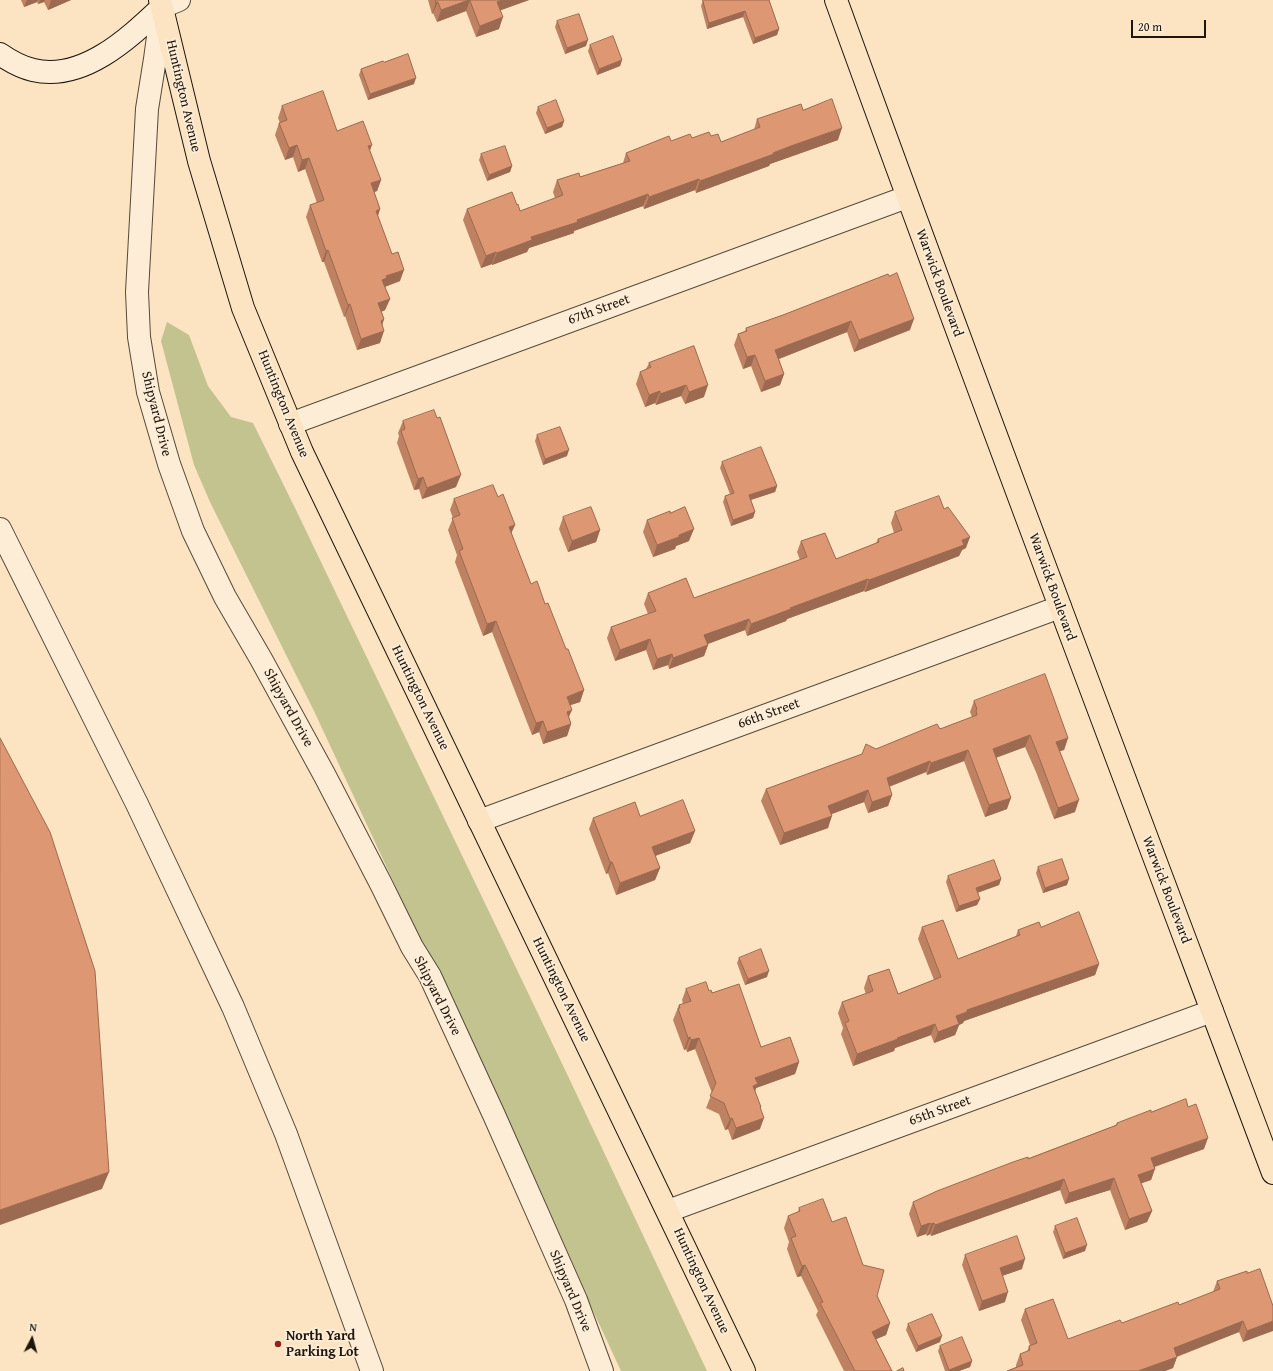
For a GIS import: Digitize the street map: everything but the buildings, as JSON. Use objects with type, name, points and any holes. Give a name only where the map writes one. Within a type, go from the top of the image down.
[{"type":"main road","name":"Warwick Boulevard","points":[[836,0],[907,197],[1273,1173]]},
{"type":"main road","name":"Huntington Avenue","points":[[167,2],[199,161],[244,308],[290,424],[302,452],[744,1371]]},
{"type":"street","points":[[0,54],[15,64],[33,70],[51,72],[70,70],[107,53],[135,32],[167,2]]},
{"type":"street","name":"Shipyard Drive","points":[[167,2],[155,59],[147,109],[137,292],[139,337],[148,392],[169,464],[193,531],[225,597],[261,659],[342,809],[412,947],[430,976],[494,1115],[576,1300],[602,1371]]},
{"type":"street","name":"67th Street","points":[[290,424],[907,197]]},
{"type":"street","points":[[0,529],[137,804],[233,1007],[289,1141],[372,1371]]},
{"type":"street","name":"66th Street","points":[[479,821],[1060,607]]},
{"type":"street","name":"65th Street","points":[[668,1211],[1212,1011]]},
{"type":"green space","points":[[167,322],[189,335],[208,386],[231,417],[253,423],[568,1076],[707,1371],[621,1371],[314,711],[210,502],[194,465],[161,341]]},
{"type":"place","name":"North Yard Parking Lot","points":[[278,1344]]}]
